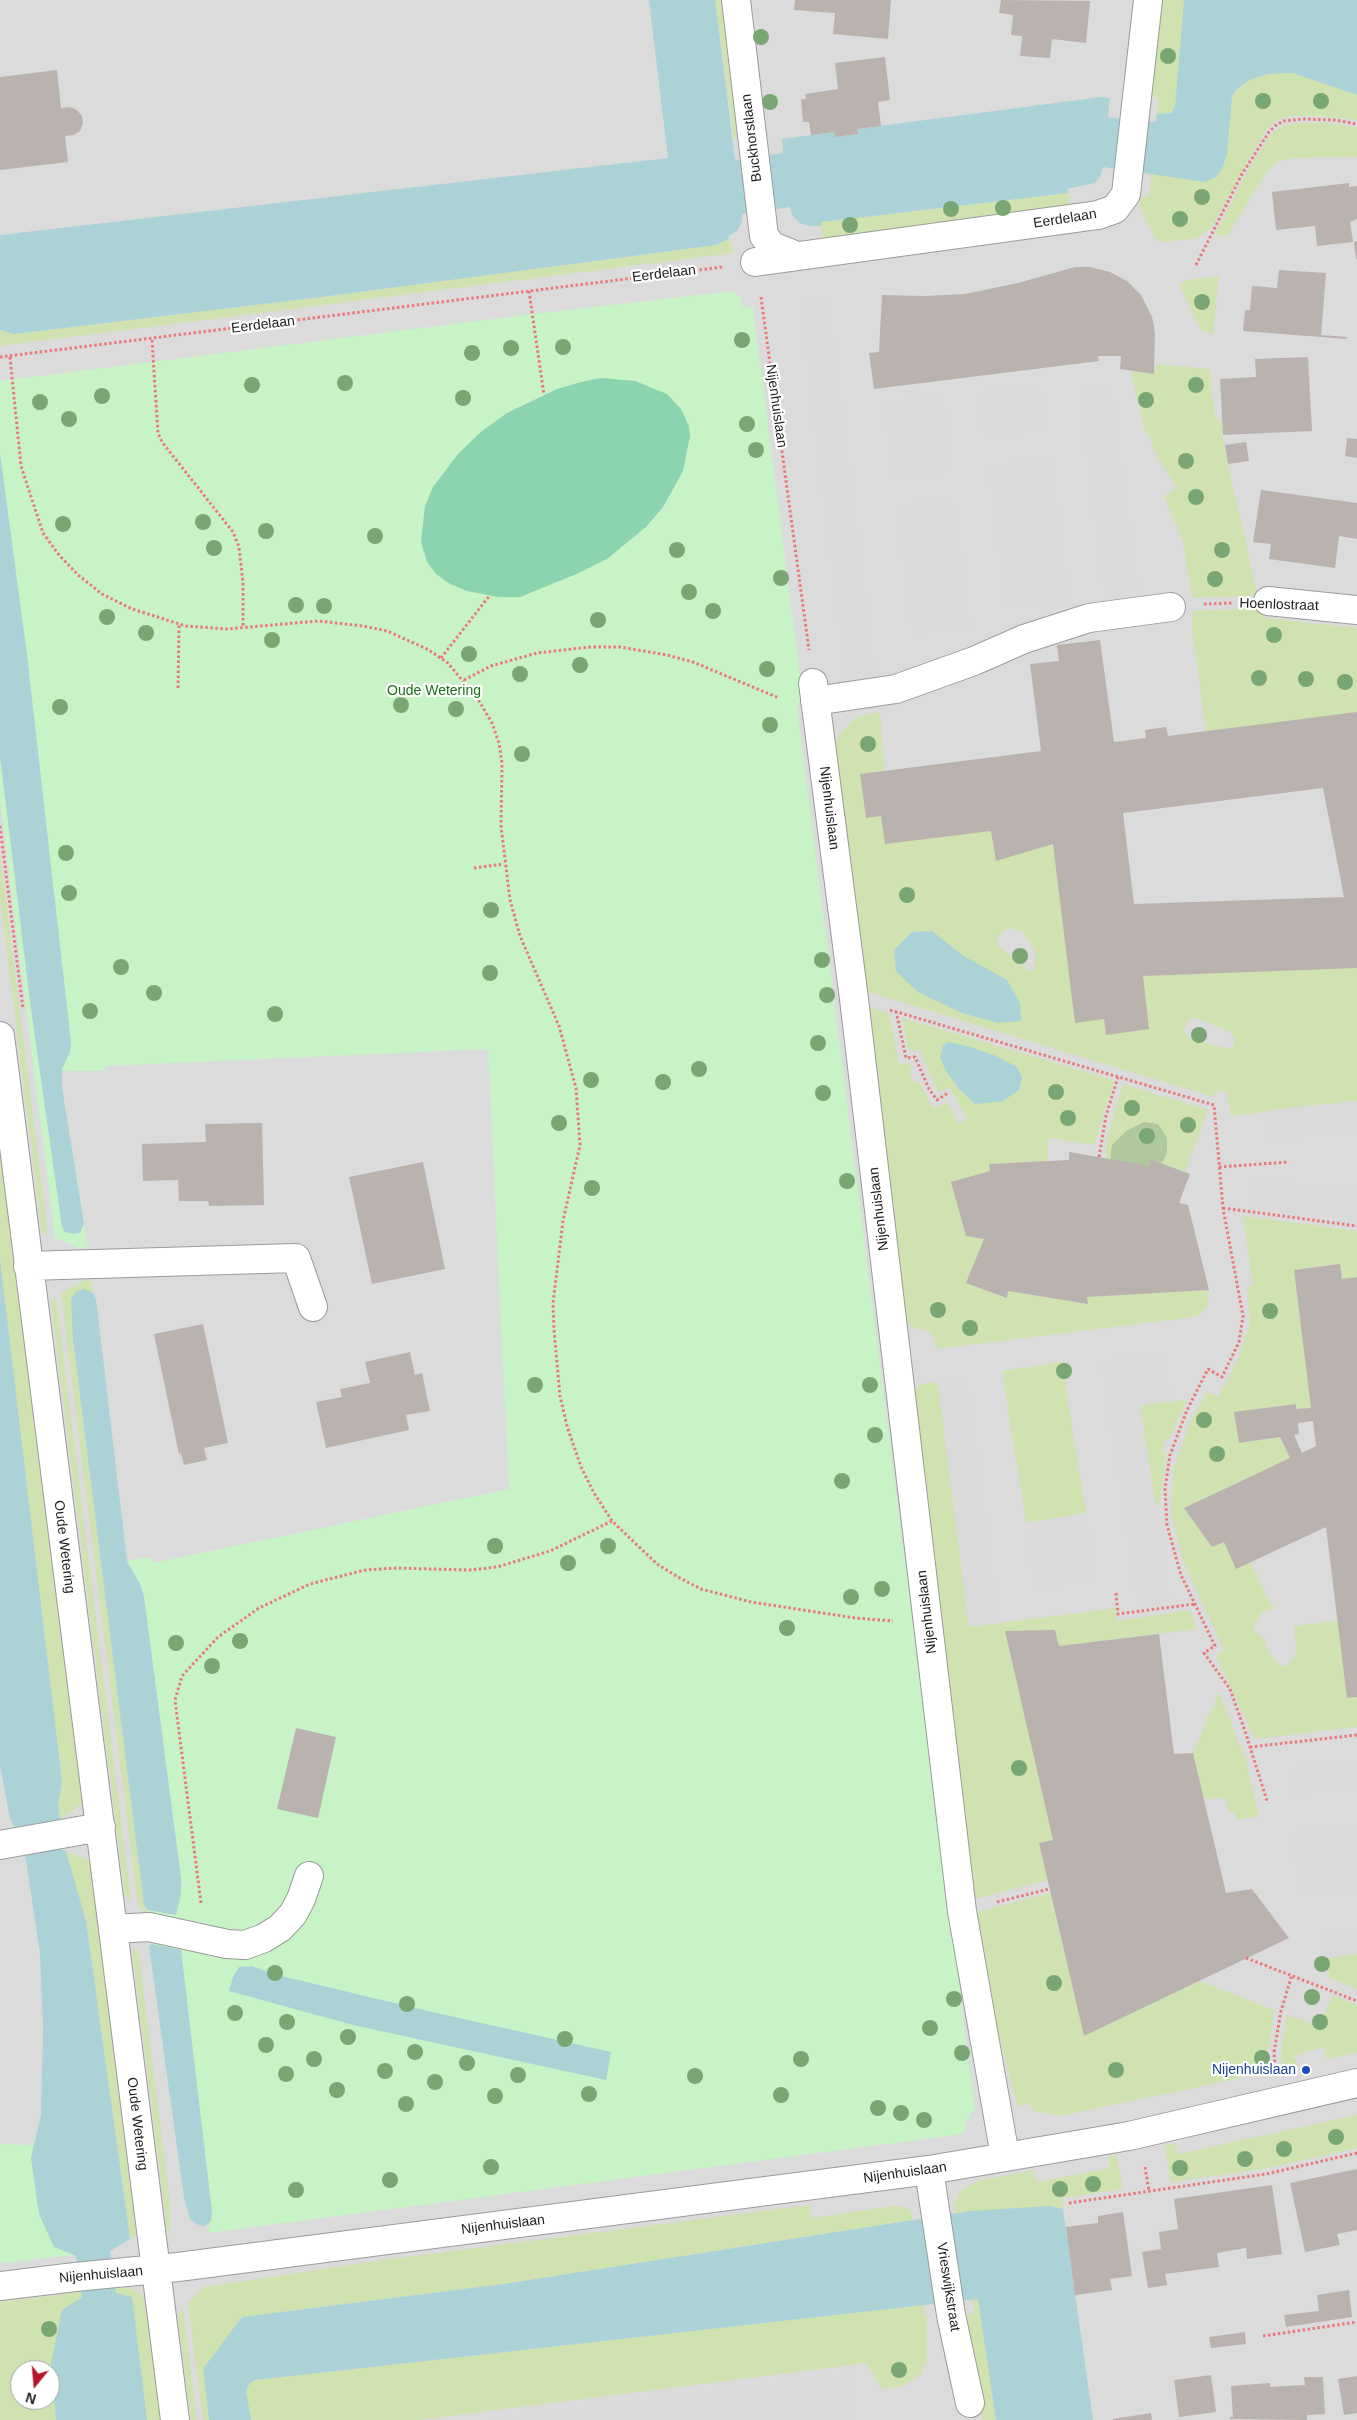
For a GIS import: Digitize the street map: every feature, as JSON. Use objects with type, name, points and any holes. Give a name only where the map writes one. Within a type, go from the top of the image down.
[{"type":"street","name":"Buckhorstlaan","points":[[736,0],[764,236],[772,246],[797,256]]},
{"type":"street","name":"Eerdelaan","points":[[755,262],[1098,215],[1115,209],[1127,190],[1148,0]]},
{"type":"street","name":"Hoenlostraat","points":[[1268,601],[1357,610]]},
{"type":"street","points":[[814,694],[896,689],[974,661],[1024,639],[1089,618],[1171,607]]},
{"type":"street","name":"Nijenhuislaan","points":[[814,694],[854,999],[962,1911],[1005,2156]]},
{"type":"street","name":"Oude Wetering","points":[[0,1036],[175,2420]]},
{"type":"street","points":[[28,1266],[296,1258],[313,1307]]},
{"type":"street","points":[[0,1845],[101,1827]]},
{"type":"street","points":[[113,1929],[149,1927],[245,1945],[264,1938],[280,1928],[293,1914],[301,1899],[309,1876]]},
{"type":"street","name":"Nijenhuislaan","points":[[0,2286],[76,2276],[155,2270],[930,2170],[1129,2136],[1357,2083]]},
{"type":"street","name":"Vrieswijkstraat","points":[[930,2170],[951,2315],[970,2402]]},
{"type":"path","points":[[1196,265],[1242,174],[1269,132],[1275,126],[1283,121],[1303,119],[1335,120],[1357,124]]},
{"type":"path","name":"Eerdelaan","points":[[0,358],[755,262]]},
{"type":"path","name":"Nijenhuislaan","points":[[755,262],[764,312],[814,694]]},
{"type":"path","points":[[529,291],[544,394]]},
{"type":"path","points":[[152,340],[158,433],[162,442],[233,532],[239,547],[243,583],[243,628]]},
{"type":"path","points":[[10,357],[16,438],[21,466],[43,533],[72,568],[102,594],[132,609],[179,625],[210,628],[243,628],[298,621],[363,626],[402,637],[441,658],[464,680],[492,723],[502,763],[501,826],[504,864],[510,900],[520,936],[559,1026],[576,1088],[580,1146],[563,1221],[554,1303],[555,1360],[560,1396],[567,1426],[581,1467],[594,1493],[612,1521],[657,1564],[701,1589],[751,1602],[855,1618],[908,1622],[928,1627]]},
{"type":"path","points":[[441,658],[490,595]]},
{"type":"path","name":"Hoenlostraat","points":[[1171,607],[1268,601]]},
{"type":"path","points":[[178,688],[179,625]]},
{"type":"path","points":[[464,680],[492,666],[537,653],[573,648],[620,646],[643,649],[692,662],[776,698],[814,694]]},
{"type":"path","points":[[474,868],[504,864]]},
{"type":"path","points":[[854,999],[1214,1105],[1223,1208],[1243,1316],[1239,1342],[1222,1377],[1208,1369],[1187,1410],[1170,1455],[1165,1488],[1167,1525],[1180,1574],[1214,1646],[1204,1653],[1230,1689],[1267,1801]]},
{"type":"path","points":[[896,1012],[906,1058],[915,1056],[929,1089],[937,1100],[948,1093]]},
{"type":"path","points":[[1099,1157],[1106,1116],[1118,1077]]},
{"type":"path","points":[[1219,1167],[1289,1162]]},
{"type":"path","points":[[1223,1208],[1357,1226]]},
{"type":"path","points":[[188,1935],[201,1903],[175,1700],[182,1676],[200,1654],[218,1637],[252,1612],[310,1584],[365,1570],[396,1568],[469,1570],[497,1567],[550,1551],[612,1521]]},
{"type":"path","points":[[1116,1593],[1118,1614],[1195,1604]]},
{"type":"path","points":[[1250,1748],[1357,1735]]},
{"type":"path","points":[[962,1911],[1049,1889]]},
{"type":"path","points":[[1246,1958],[1357,2001]]},
{"type":"path","points":[[1287,2100],[1276,2078],[1274,2052],[1281,2011],[1292,1975]]},
{"type":"path","points":[[1069,2203],[1266,2174],[1357,2153]]},
{"type":"path","points":[[1263,2336],[1357,2322]]},
{"type":"shaded area","points":[[0,0],[1357,0],[1357,2420],[0,2420]]},
{"type":"shaded area","points":[[827,298],[874,674],[847,678],[801,302]]},
{"type":"shaded area","points":[[1039,385],[1045,429],[986,437],[979,393]]},
{"type":"shaded area","points":[[1110,387],[1137,589],[1106,594],[1080,391]]},
{"type":"shaded area","points":[[942,396],[952,471],[894,478],[884,403]]},
{"type":"shaded area","points":[[1050,458],[1068,601],[1007,608],[990,466]]},
{"type":"shaded area","points":[[952,499],[969,627],[914,634],[897,507]]},
{"type":"shaded area","points":[[1357,1101],[1357,1130],[1270,1139],[1267,1110]]},
{"type":"shaded area","points":[[1253,1179],[1357,1191],[1357,1220],[1250,1208]]},
{"type":"shaded area","points":[[1164,1354],[1170,1401],[1140,1405],[1169,1601],[1138,1605],[1103,1362]]},
{"type":"shaded area","points":[[966,1379],[998,1623],[969,1627],[938,1382]]},
{"type":"shaded area","points":[[1086,1513],[1095,1580],[1035,1588],[1026,1523]]},
{"type":"shaded area","points":[[1357,1760],[1357,1786],[1293,1795],[1289,1769]]},
{"type":"shaded area","points":[[1357,1825],[1357,1888],[1301,1896],[1293,1833]]},
{"type":"shaded area","points":[[1357,1928],[1357,1954],[1327,1958],[1323,1932]]},
{"type":"shaded area","points":[[849,2375],[855,2420],[492,2420]]},
{"type":"green space","points":[[715,0],[722,0],[740,138],[734,139]]},
{"type":"green space","points":[[1161,0],[1184,0],[1175,107],[1171,113],[1157,114],[1158,97],[1152,97]]},
{"type":"green space","points":[[1293,73],[1357,95],[1357,120],[1318,116],[1289,116],[1277,120],[1265,131],[1211,228],[1198,238],[1162,242],[1156,240],[1139,206],[1142,197],[1149,197],[1151,173],[1202,182],[1216,177],[1223,167],[1227,153],[1230,104],[1234,93],[1249,80],[1268,74]]},
{"type":"green space","points":[[1323,123],[1357,127],[1357,157],[1293,158],[1277,162],[1264,176],[1228,235],[1214,236],[1245,176],[1270,135],[1284,125]]},
{"type":"green space","points":[[1068,193],[1070,211],[824,242],[821,226],[821,222]]},
{"type":"green space","points":[[729,239],[734,253],[0,346],[0,330],[14,334],[321,297],[716,245]]},
{"type":"green space","points":[[1219,276],[1213,335],[1201,330],[1179,284],[1188,280]]},
{"type":"green space","name":"Oude Wetering","points":[[734,291],[741,298],[743,308],[753,307],[802,692],[797,707],[911,1610],[915,1610],[912,1612],[975,2111],[970,2113],[963,2134],[208,2233],[212,2211],[181,1950],[152,1944],[148,1910],[176,1915],[182,1884],[144,1597],[141,1586],[127,1561],[151,1557],[153,1563],[509,1489],[488,1049],[105,1066],[105,1071],[62,1071],[62,1087],[88,1247],[79,1248],[55,1238],[0,802],[0,381],[541,313]]},
{"type":"green space","points":[[1156,364],[1210,369],[1215,418],[1221,419],[1224,447],[1258,596],[1192,598],[1183,542],[1164,496],[1177,488],[1159,460],[1145,429],[1131,374],[1131,371],[1154,374]]},
{"type":"green space","points":[[602,378],[635,381],[667,394],[681,409],[689,426],[690,436],[683,471],[663,507],[646,527],[607,559],[579,573],[520,597],[498,597],[467,591],[450,584],[436,574],[427,562],[421,542],[425,506],[433,487],[458,454],[482,431],[507,413],[557,389]]},
{"type":"green space","points":[[1261,608],[1265,618],[1357,628],[1357,718],[1207,738],[1192,629],[1193,611]]},
{"type":"green space","points":[[880,712],[886,781],[883,815],[1052,823],[1107,1034],[1149,1027],[1143,976],[1357,966],[1357,1102],[1231,1116],[1226,1091],[1215,1092],[1214,1097],[861,990],[832,753],[838,737],[859,716]],"holes":[[[1010,928],[1023,932],[1035,950],[1035,970],[1027,970],[997,945],[1001,932]],[[1192,1018],[1230,1032],[1235,1039],[1233,1047],[1225,1048],[1191,1039],[1184,1033],[1186,1023]]]},
{"type":"green space","points":[[0,853],[48,1235],[42,1231],[0,898]]},
{"type":"green space","points":[[863,1005],[889,1013],[899,1064],[910,1063],[912,1069],[909,1071],[914,1083],[919,1082],[933,1109],[947,1102],[959,1124],[967,1119],[949,1087],[938,1092],[919,1049],[909,1051],[902,1018],[1114,1080],[1094,1145],[1048,1138],[1048,1161],[989,1164],[990,1171],[951,1182],[966,1236],[984,1239],[967,1283],[1006,1298],[1008,1291],[1087,1304],[1087,1297],[1209,1290],[1208,1306],[1200,1315],[936,1349],[935,1339],[929,1332],[905,1324]]},
{"type":"green space","points":[[1123,1084],[1208,1110],[1185,1172],[1162,1163],[1167,1153],[1105,1159],[1108,1135]]},
{"type":"green space","points":[[1144,1122],[1158,1124],[1167,1138],[1167,1153],[1162,1163],[1150,1159],[1149,1166],[1110,1160],[1112,1145],[1126,1131]]},
{"type":"green space","points":[[0,1144],[83,1803],[60,1819],[58,1805],[62,1782],[0,1259]]},
{"type":"green space","points":[[1243,1216],[1357,1231],[1357,1277],[1342,1279],[1340,1264],[1294,1270],[1311,1408],[1296,1409],[1295,1404],[1235,1412],[1239,1443],[1280,1437],[1290,1458],[1184,1508],[1211,1547],[1224,1542],[1250,1562],[1273,1608],[1260,1614],[1255,1624],[1255,1632],[1265,1640],[1269,1653],[1275,1661],[1284,1667],[1292,1661],[1296,1651],[1294,1626],[1338,1620],[1357,1696],[1357,1727],[1255,1739],[1216,1656],[1224,1650],[1182,1558],[1171,1510],[1174,1467],[1191,1420],[1207,1392],[1218,1397],[1236,1364],[1250,1322],[1247,1287],[1253,1285]]},
{"type":"green space","points":[[91,1280],[93,1293],[81,1289],[72,1296],[73,1339],[144,1905],[149,1916],[138,1906],[61,1293],[82,1281]]},
{"type":"green space","points":[[56,1297],[131,1901],[125,1896],[51,1301]]},
{"type":"green space","points":[[1062,1362],[1086,1513],[1026,1523],[1002,1371]]},
{"type":"green space","points":[[938,1382],[969,1627],[1116,1608],[1117,1621],[1190,1610],[1197,1629],[1059,1646],[1055,1630],[1005,1631],[1053,1840],[1039,1844],[1048,1880],[975,1899],[914,1406],[914,1392],[920,1384]]},
{"type":"green space","points":[[1187,1400],[1169,1439],[1166,1439],[1162,1453],[1166,1454],[1160,1499],[1156,1509],[1140,1405]]},
{"type":"green space","points":[[1219,1692],[1246,1760],[1259,1816],[1236,1820],[1235,1812],[1229,1813],[1225,1798],[1204,1799],[1193,1753]]},
{"type":"green space","points":[[66,1851],[90,1861],[137,2235],[130,2239],[86,1921]]},
{"type":"green space","points":[[1050,1893],[1084,2035],[1200,1981],[1274,2010],[1266,2064],[1239,2069],[1241,2078],[1060,2116],[1034,2111],[1028,2103],[1018,2108],[991,2006],[977,1912]]},
{"type":"green space","points":[[138,1948],[170,2201],[171,2238],[164,2221],[166,2220],[132,1951]]},
{"type":"green space","points":[[1357,1954],[1357,1989],[1329,1978],[1327,1958]]},
{"type":"green space","points":[[1333,1995],[1357,2005],[1357,2052],[1327,2060],[1323,2047],[1294,2056],[1298,2067],[1282,2071],[1281,2052],[1287,2015],[1318,2026]]},
{"type":"green space","points":[[1357,2115],[1357,2148],[1264,2169],[1171,2182],[1164,2145],[1175,2143],[1178,2154]]},
{"type":"green space","points":[[0,2144],[34,2145],[31,2158],[76,2255],[0,2263]]},
{"type":"green space","points":[[1116,2154],[1123,2189],[1062,2198],[1063,2209],[1049,2206],[955,2214],[954,2207],[959,2192],[977,2181],[1033,2170],[1036,2182],[1110,2168],[1108,2157]]},
{"type":"green space","points":[[810,2205],[812,2218],[892,2206],[904,2207],[910,2210],[913,2220],[504,2284],[242,2317],[207,2400],[209,2420],[203,2420],[188,2303],[204,2287],[383,2260]]},
{"type":"green space","points":[[128,2287],[141,2294],[148,2307],[146,2308],[161,2420],[147,2420],[132,2297],[115,2293],[115,2288]]},
{"type":"green space","points":[[81,2292],[82,2297],[53,2360],[10,2360],[10,2410],[55,2410],[56,2420],[0,2420],[0,2302]]},
{"type":"green space","points":[[972,2299],[978,2299],[996,2420],[983,2420],[968,2321],[968,2314],[974,2313]]},
{"type":"green space","points":[[923,2305],[925,2318],[927,2318],[927,2359],[920,2376],[900,2387],[881,2389],[867,2363],[418,2420],[251,2420],[246,2390],[250,2383],[255,2380]]},
{"type":"green space","points":[[183,2309],[197,2420],[191,2420],[178,2315]]},
{"type":"water","points":[[649,0],[715,0],[735,160],[783,153],[782,139],[834,132],[835,137],[858,134],[857,129],[1101,97],[1110,98],[1108,117],[1155,122],[1157,114],[1171,113],[1175,107],[1184,0],[1357,0],[1357,95],[1293,73],[1268,74],[1249,80],[1236,90],[1232,96],[1227,153],[1223,167],[1216,177],[1205,182],[1103,167],[1101,175],[1095,183],[1067,189],[1068,193],[821,222],[821,226],[809,226],[799,223],[792,215],[790,207],[742,214],[742,221],[737,231],[728,236],[729,239],[716,245],[321,297],[14,334],[0,330],[0,235],[668,158]]},
{"type":"water","points":[[0,453],[27,655],[71,1042],[70,1052],[62,1069],[62,1087],[84,1224],[80,1233],[74,1234],[65,1232],[62,1227],[31,1009],[0,757]]},
{"type":"water","points":[[932,931],[962,955],[1007,980],[1020,1003],[1021,1021],[998,1023],[962,1013],[918,992],[896,971],[894,950],[912,932]]},
{"type":"water","points":[[948,1042],[996,1056],[1017,1067],[1022,1077],[1019,1090],[1003,1101],[975,1104],[959,1089],[946,1071],[940,1058],[943,1045]]},
{"type":"water","points":[[0,1259],[62,1782],[58,1805],[60,1819],[51,1824],[54,1847],[66,1851],[86,1921],[130,2239],[110,2251],[116,2293],[132,2297],[147,2420],[56,2420],[55,2410],[60,2410],[60,2360],[52,2360],[62,2310],[82,2297],[76,2256],[54,2247],[39,2214],[31,2158],[41,2115],[43,2027],[40,1953],[25,1854],[30,1826],[14,1827],[10,1819],[0,1765]]},
{"type":"water","points":[[84,1289],[93,1293],[96,1299],[127,1561],[141,1586],[144,1597],[181,1878],[181,1894],[176,1915],[148,1910],[144,1905],[73,1339],[71,1299],[76,1292]]},
{"type":"water","points":[[152,1944],[181,1950],[212,2212],[211,2221],[205,2226],[199,2225],[190,2219],[184,2197],[149,1946]]},
{"type":"water","points":[[252,1966],[273,1974],[611,2052],[606,2080],[353,2025],[229,1991],[233,1977],[239,1967]]},
{"type":"water","points":[[1049,2206],[1063,2209],[1093,2420],[996,2420],[978,2299],[255,2380],[250,2383],[246,2390],[251,2420],[209,2420],[203,2369],[242,2317],[504,2284],[971,2211]]},
{"type":"building","points":[[795,0],[891,0],[888,39],[833,34],[835,13],[794,10]]},
{"type":"building","points":[[1001,0],[1090,1],[1086,43],[1052,39],[1050,58],[1020,56],[1022,36],[1011,35],[1013,15],[999,13]]},
{"type":"building","points":[[885,57],[890,100],[878,102],[881,126],[857,129],[858,134],[835,137],[834,132],[811,135],[809,122],[803,122],[801,99],[806,99],[805,94],[838,89],[835,63]]},
{"type":"building","points":[[57,70],[61,108],[70,107],[77,110],[82,116],[83,123],[80,131],[74,135],[65,136],[68,162],[0,170],[0,77]]},
{"type":"building","points":[[1349,183],[1349,187],[1357,186],[1357,219],[1350,222],[1353,242],[1317,246],[1315,226],[1276,230],[1272,192]]},
{"type":"building","points":[[1357,241],[1357,259],[1356,259],[1354,242]]},
{"type":"building","points":[[1075,267],[1090,267],[1110,272],[1127,281],[1141,295],[1152,317],[1155,332],[1154,374],[1120,369],[1121,356],[1098,356],[1099,361],[874,389],[869,353],[879,352],[882,295],[924,296],[965,294],[1018,283]]},
{"type":"building","points":[[1279,270],[1326,273],[1321,335],[1347,337],[1347,339],[1243,331],[1245,310],[1250,310],[1252,286],[1277,288]]},
{"type":"building","points":[[1308,357],[1312,431],[1223,435],[1220,379],[1256,377],[1255,359]]},
{"type":"building","points":[[1347,438],[1357,439],[1357,458],[1345,456]]},
{"type":"building","points":[[1246,442],[1249,461],[1228,464],[1225,445]]},
{"type":"building","points":[[1261,490],[1357,503],[1357,539],[1339,536],[1335,568],[1269,559],[1271,544],[1253,542]]},
{"type":"building","points":[[1100,640],[1114,742],[1146,738],[1145,730],[1166,727],[1168,736],[1357,712],[1357,968],[1143,976],[1149,1029],[1106,1035],[1104,1019],[1075,1023],[1053,844],[996,861],[991,831],[885,844],[881,816],[866,818],[860,774],[1041,751],[1030,664],[1059,661],[1057,645]],"holes":[[[1323,788],[1344,897],[1134,904],[1123,813]]]},
{"type":"building","points":[[262,1123],[264,1205],[209,1206],[208,1201],[179,1201],[178,1180],[143,1181],[142,1144],[206,1142],[205,1124]]},
{"type":"building","points":[[1069,1152],[1149,1166],[1150,1159],[1190,1174],[1179,1203],[1188,1205],[1209,1290],[1087,1297],[1088,1304],[1008,1291],[1007,1298],[966,1283],[984,1239],[966,1236],[951,1182],[990,1171],[989,1164],[1069,1160]]},
{"type":"building","points":[[423,1162],[445,1269],[372,1284],[349,1177]]},
{"type":"building","points":[[1340,1264],[1342,1279],[1357,1277],[1357,1697],[1347,1698],[1326,1527],[1236,1569],[1224,1542],[1212,1547],[1184,1508],[1290,1458],[1280,1437],[1239,1443],[1234,1412],[1296,1404],[1296,1409],[1311,1408],[1294,1270]],"holes":[[[1313,1421],[1316,1446],[1302,1453],[1294,1435],[1299,1434],[1298,1423]]]},
{"type":"building","points":[[203,1324],[228,1443],[204,1448],[207,1460],[184,1465],[181,1453],[179,1454],[154,1334]]},
{"type":"building","points":[[410,1352],[415,1375],[422,1373],[430,1411],[406,1415],[409,1430],[326,1448],[316,1402],[342,1397],[340,1389],[370,1383],[365,1362]]},
{"type":"building","points":[[1055,1630],[1059,1646],[1159,1634],[1174,1754],[1193,1753],[1226,1893],[1252,1889],[1289,1938],[1084,2036],[1039,1843],[1053,1840],[1005,1631]]},
{"type":"building","points":[[296,1728],[336,1737],[318,1818],[277,1809]]},
{"type":"building","points":[[1357,2169],[1357,2230],[1337,2234],[1340,2245],[1305,2252],[1290,2183]]},
{"type":"building","points":[[1272,2185],[1282,2254],[1247,2259],[1246,2248],[1217,2253],[1219,2267],[1165,2274],[1167,2285],[1148,2288],[1142,2252],[1161,2249],[1159,2232],[1178,2229],[1174,2199]]},
{"type":"building","points":[[1123,2212],[1132,2276],[1110,2279],[1112,2290],[1075,2295],[1066,2227],[1098,2223],[1098,2216]]},
{"type":"building","points":[[1349,2290],[1352,2317],[1286,2327],[1284,2315],[1319,2311],[1317,2295]]},
{"type":"building","points":[[1245,2332],[1246,2344],[1211,2348],[1209,2337]]},
{"type":"building","points":[[1211,2375],[1216,2412],[1179,2417],[1174,2380]]},
{"type":"building","points":[[1357,2376],[1357,2413],[1344,2415],[1338,2379]]},
{"type":"building","points":[[1304,2377],[1323,2377],[1325,2414],[1307,2415],[1307,2420],[1230,2419],[1230,2417],[1233,2417],[1231,2386],[1270,2383],[1270,2387],[1305,2385]]},
{"type":"building","points":[[1151,2413],[1152,2420],[1113,2420],[1113,2419]]},
{"type":"place","name":"Nijenhuislaan","points":[[1306,2070]]}]
